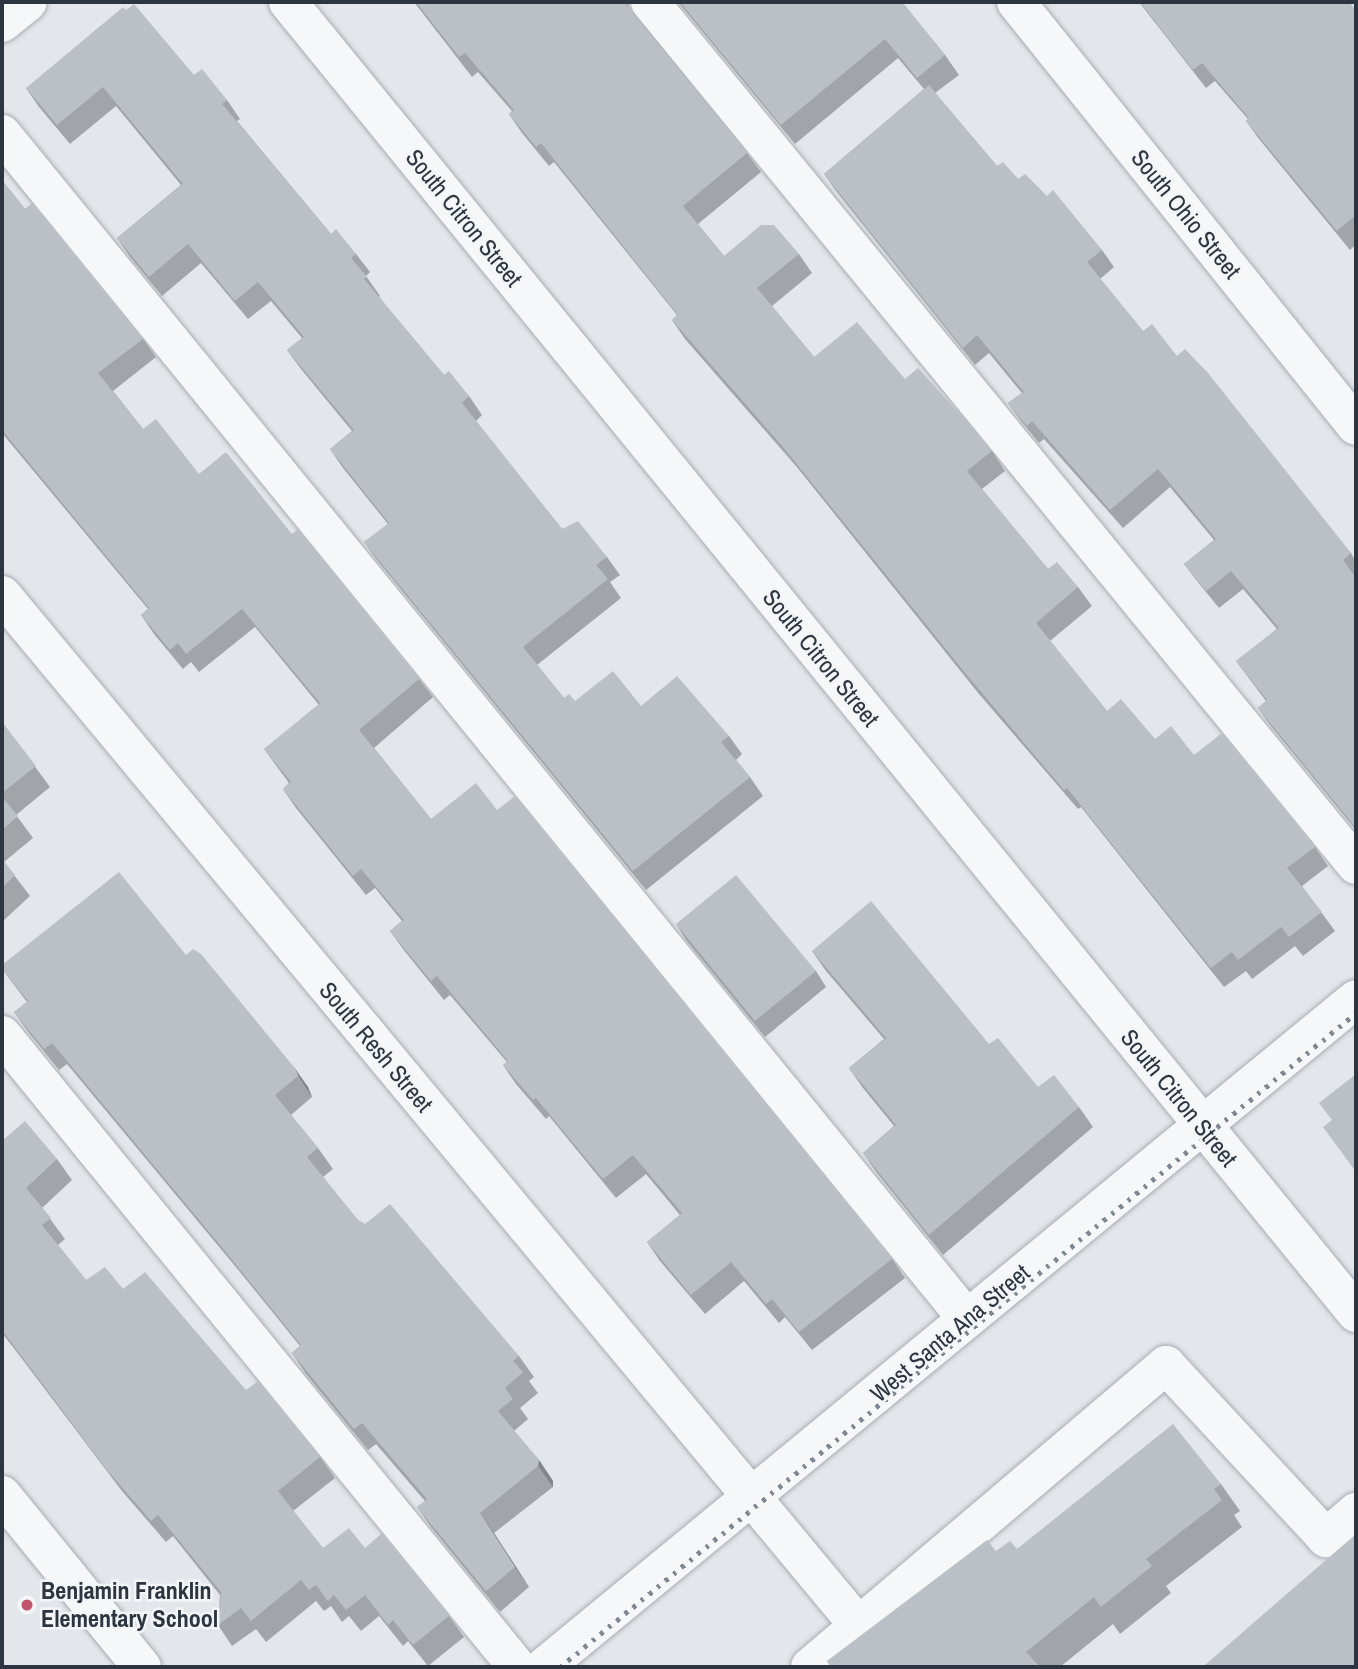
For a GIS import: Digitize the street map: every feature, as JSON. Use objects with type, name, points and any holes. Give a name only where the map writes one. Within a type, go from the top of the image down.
[{"type":"street","points":[[2,23],[28,2]]},
{"type":"street","name":"South Citron Street","points":[[288,2],[1356,1313]]},
{"type":"street","points":[[650,2],[1356,865]]},
{"type":"street","name":"South Ohio Street","points":[[1016,2],[1356,426]]},
{"type":"street","points":[[2,134],[967,1319]]},
{"type":"street","name":"South Resh Street","points":[[2,596],[859,1626]]},
{"type":"street","name":"West Santa Ana Street","points":[[544,1667],[1356,999]]},
{"type":"street","points":[[2,1035],[517,1667]]},
{"type":"street","points":[[810,1667],[1166,1365],[1326,1538],[1356,1512]]},
{"type":"street","points":[[2,1495],[142,1667]]},
{"type":"building","points":[[416,2],[624,2],[747,153],[683,206],[724,256],[761,225],[774,225],[799,254],[757,288],[814,357],[857,322],[905,379],[918,368],[972,427],[992,451],[967,471],[1048,569],[1057,562],[1078,587],[1036,623],[1107,711],[1121,699],[1155,739],[1171,726],[1194,755],[1222,733],[1315,847],[1287,868],[1322,912],[1289,937],[1281,927],[1238,960],[1232,952],[1211,968],[1067,788],[1064,790],[966,674],[783,447],[672,320],[678,315],[541,143],[536,147],[509,114],[514,110],[465,53],[459,57]]},
{"type":"building","points":[[680,2],[902,2],[945,55],[917,78],[885,39],[781,125]]},
{"type":"building","points":[[1140,2],[1349,2],[1356,11],[1356,215],[1337,231],[1246,121],[1249,118],[1202,63],[1193,70]]},
{"type":"building","points":[[134,4],[194,75],[202,69],[227,100],[222,104],[331,234],[336,229],[356,254],[351,258],[367,277],[364,279],[444,375],[449,371],[469,396],[462,403],[562,529],[578,521],[607,557],[596,565],[608,579],[523,647],[564,698],[569,694],[575,701],[613,671],[641,706],[677,676],[729,736],[721,742],[750,777],[633,871],[364,542],[389,523],[330,449],[354,430],[287,350],[304,337],[258,282],[235,301],[188,244],[149,277],[117,238],[183,184],[103,87],[57,125],[26,88],[123,7],[126,10]]},
{"type":"building","points":[[929,85],[997,166],[1003,162],[1018,179],[1025,174],[1047,196],[1053,190],[1102,250],[1087,262],[1143,331],[1152,324],[1177,356],[1185,349],[1208,373],[1351,553],[1343,560],[1356,578],[1356,828],[1258,708],[1267,700],[1236,661],[1279,628],[1231,571],[1206,591],[1184,564],[1216,539],[1158,469],[1110,510],[1032,421],[1027,426],[1008,403],[1024,392],[977,335],[963,348],[824,174]]},
{"type":"building","points":[[2,180],[25,209],[32,203],[143,339],[98,373],[143,429],[156,419],[199,474],[226,452],[292,534],[298,529],[419,679],[359,730],[431,819],[476,783],[497,810],[515,796],[892,1259],[799,1332],[772,1299],[766,1304],[731,1262],[691,1295],[647,1242],[682,1213],[633,1155],[603,1179],[536,1098],[533,1100],[503,1065],[508,1061],[437,976],[431,981],[390,931],[404,920],[361,869],[353,876],[283,789],[291,782],[264,749],[320,703],[242,609],[186,654],[178,643],[170,650],[141,615],[149,608],[2,430]]},
{"type":"building","points":[[2,722],[36,766],[2,793]]},
{"type":"building","points":[[2,797],[18,816],[2,830]]},
{"type":"building","points":[[2,859],[15,875],[2,888]]},
{"type":"building","points":[[119,872],[186,955],[193,949],[201,954],[294,1067],[298,1076],[275,1095],[318,1148],[307,1157],[357,1219],[365,1224],[390,1204],[519,1356],[513,1361],[523,1372],[505,1388],[513,1399],[498,1411],[539,1460],[538,1466],[480,1513],[515,1567],[486,1591],[417,1507],[427,1499],[362,1423],[354,1429],[292,1353],[301,1345],[225,1251],[52,1043],[44,1049],[14,1012],[28,1001],[2,969],[2,965]]},
{"type":"building","points":[[736,875],[816,971],[755,1021],[676,924]]},
{"type":"building","points":[[871,901],[989,1044],[998,1038],[1038,1087],[1054,1075],[1079,1107],[929,1235],[863,1153],[896,1125],[849,1068],[886,1038],[812,951]]},
{"type":"building","points":[[1356,1074],[1356,1172],[1323,1127],[1332,1120],[1319,1103]]},
{"type":"building","points":[[25,1121],[57,1159],[26,1188],[51,1218],[42,1225],[86,1280],[105,1267],[123,1289],[145,1272],[246,1390],[258,1381],[320,1457],[278,1491],[323,1548],[349,1528],[365,1548],[382,1533],[449,1616],[413,1645],[393,1620],[388,1625],[365,1595],[346,1610],[334,1595],[328,1601],[316,1585],[309,1590],[301,1580],[251,1621],[241,1608],[218,1625],[221,1592],[158,1515],[151,1521],[107,1470],[2,1330],[2,1141]]},
{"type":"building","points":[[1173,1424],[1221,1484],[1214,1489],[1222,1500],[1146,1559],[1152,1566],[1101,1607],[1094,1597],[1026,1652],[1040,1667],[832,1667],[827,1661],[987,1540],[996,1551],[1010,1541],[1017,1549]]},
{"type":"building","points":[[1356,1534],[1356,1667],[1205,1665]]},
{"type":"railway","points":[[560,1667],[1356,1013]]},
{"type":"place","name":"Benjamin Franklin Elementary School","points":[[27,1605]]}]
